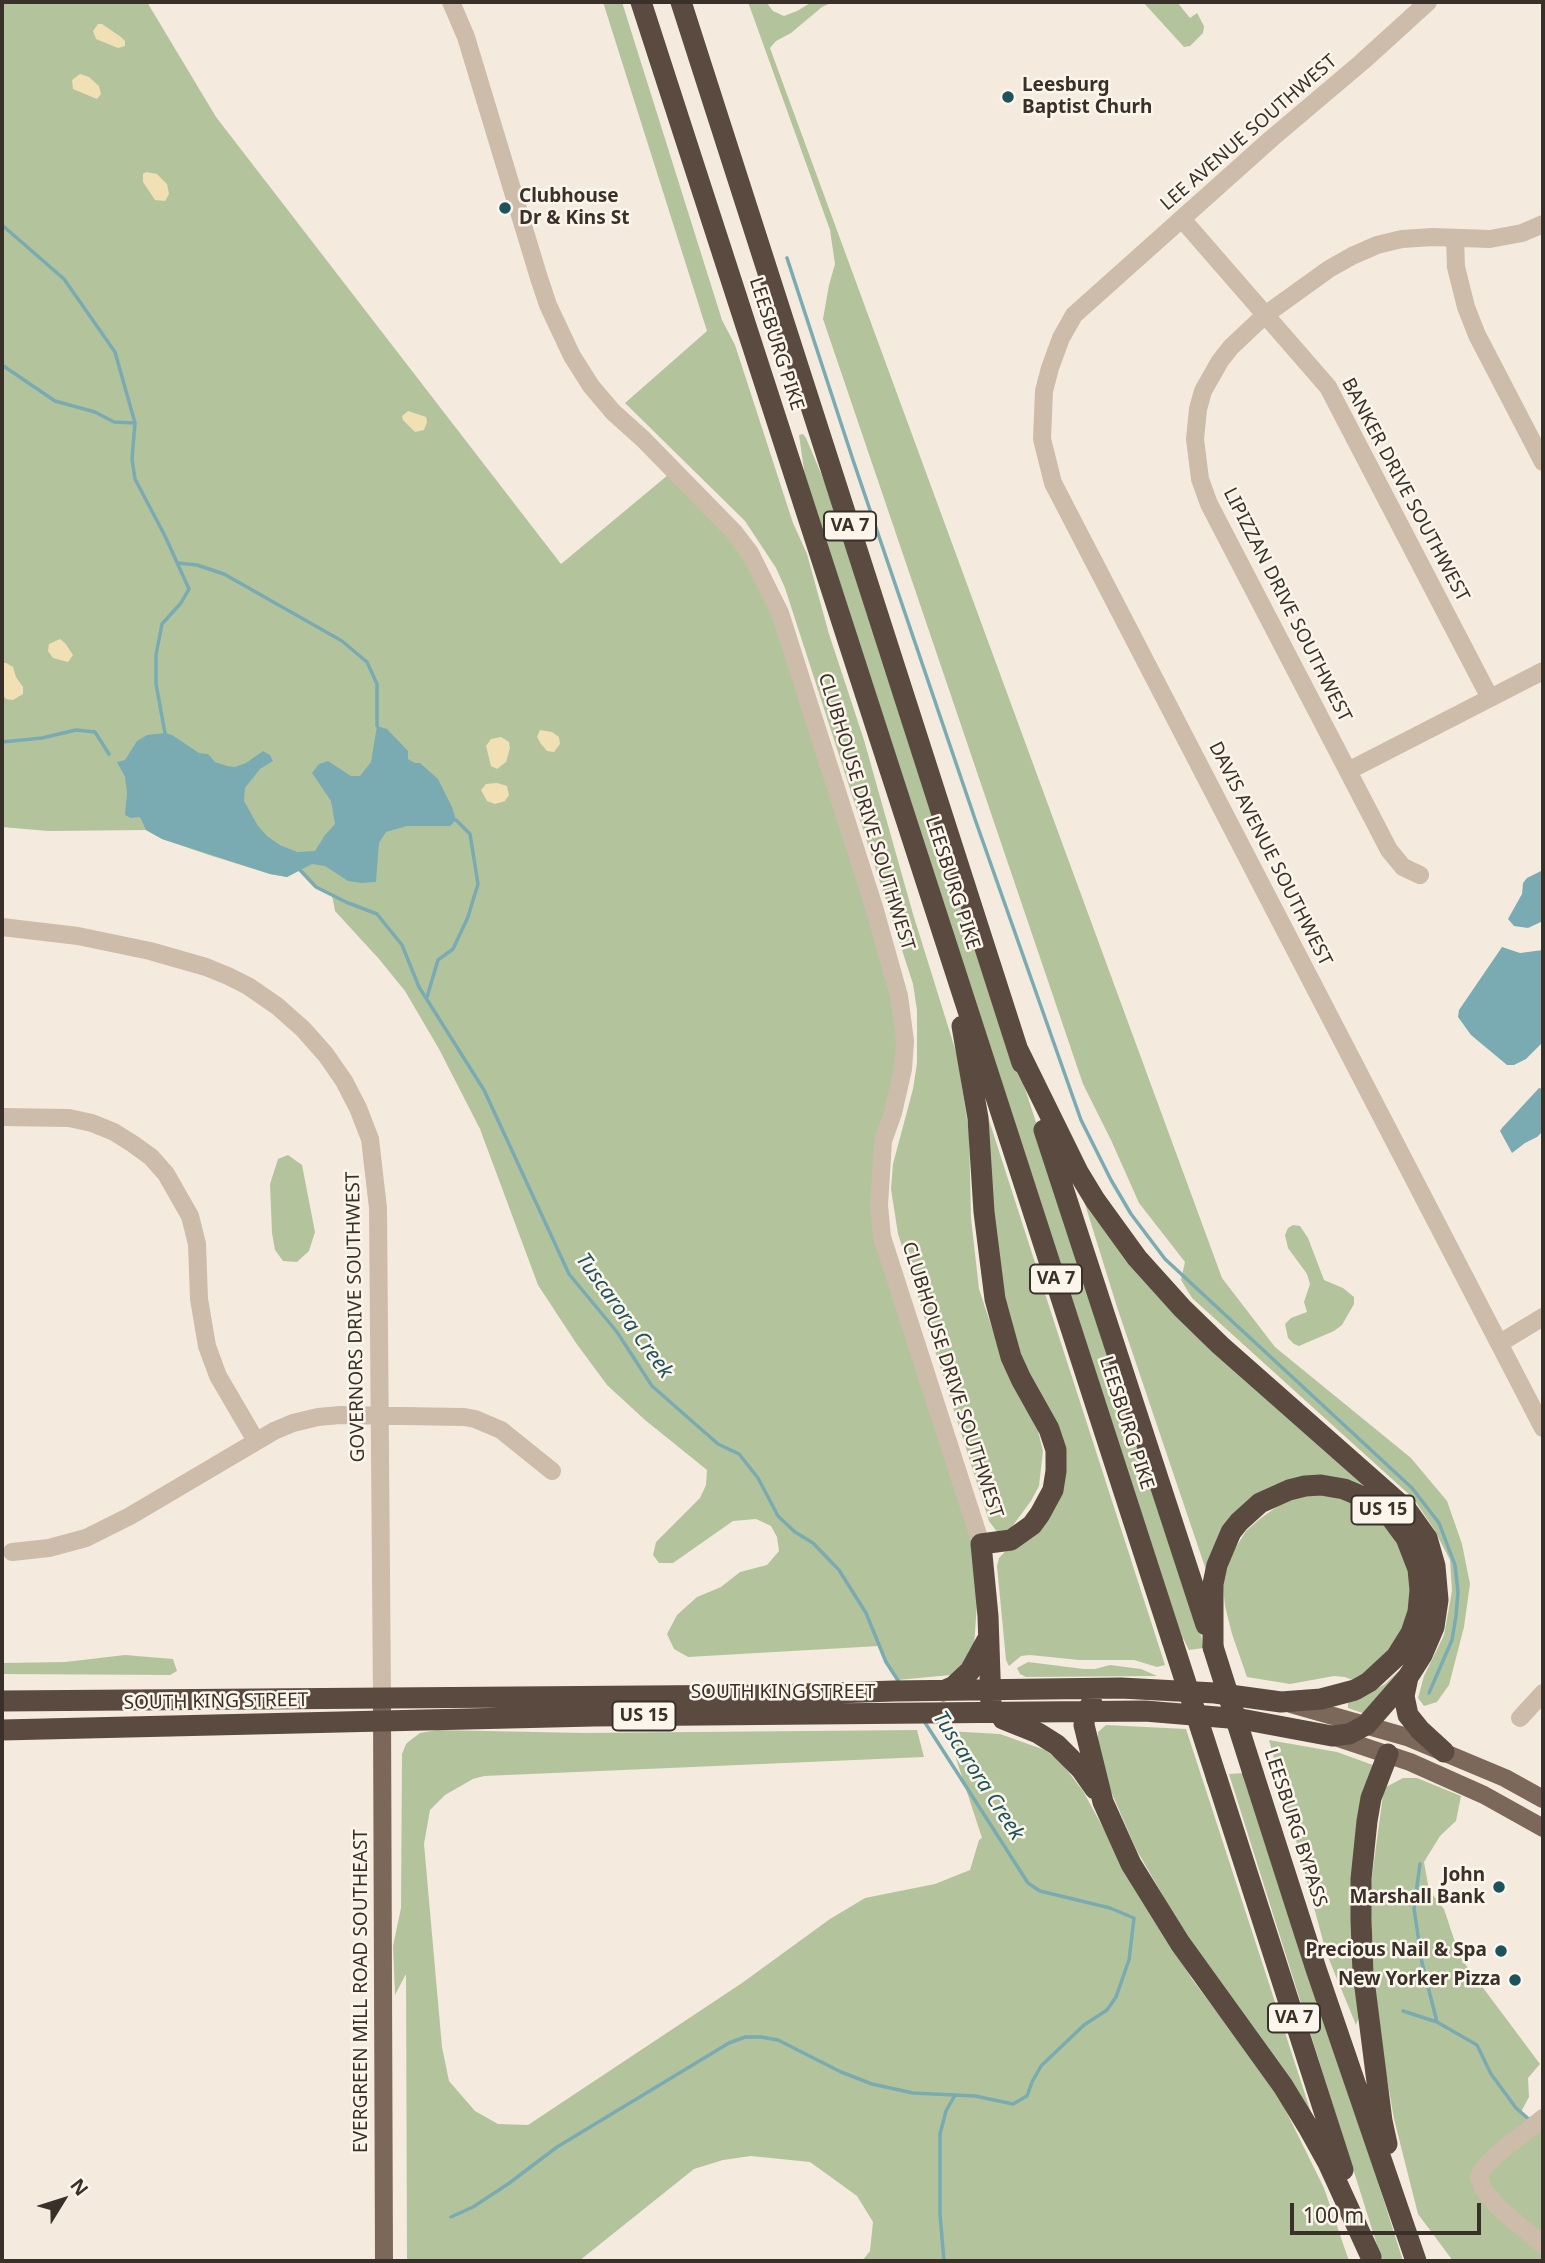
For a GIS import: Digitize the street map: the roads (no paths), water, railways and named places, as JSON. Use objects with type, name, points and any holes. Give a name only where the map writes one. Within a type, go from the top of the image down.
[{"type":"highway","name":"LEESBURG PIKE","points":[[641,2],[940,918],[1371,2259]]},
{"type":"highway","name":"LEESBURG PIKE","points":[[681,2],[1213,1647]]},
{"type":"highway","points":[[940,918],[970,1062],[995,1299],[1011,1357],[1049,1429],[1056,1450],[1053,1490],[1032,1525],[1011,1540],[981,1544]]},
{"type":"highway","points":[[1018,1050],[1078,1172],[1138,1258],[1220,1345],[1393,1496],[1415,1519],[1430,1547],[1435,1566],[1438,1600],[1436,1620],[1429,1641],[1408,1677],[1366,1725],[1349,1734],[1332,1737]]},
{"type":"highway","name":"US 15","points":[[1213,1647],[1213,1584],[1217,1565],[1231,1532],[1249,1512],[1281,1493],[1305,1486],[1321,1485],[1344,1489],[1363,1497],[1389,1515],[1406,1538],[1418,1569],[1418,1612],[1411,1633],[1396,1657],[1381,1673],[1355,1690],[1321,1699],[1281,1702]]},
{"type":"highway","name":"CLUBHOUSE DRIVE SOUTHWEST","points":[[981,1544],[988,1616],[991,1714]]},
{"type":"highway","points":[[988,1640],[992,1657],[1006,1673],[1016,1681],[1043,1691]]},
{"type":"highway","points":[[933,1691],[954,1686],[970,1671],[988,1640]]},
{"type":"highway","name":"LEESBURG BYPASS","points":[[1213,1647],[1313,1961],[1413,2251]]},
{"type":"highway","points":[[1408,1677],[1404,1696],[1408,1715],[1444,1752]]},
{"type":"highway","points":[[1102,1802],[1084,1725],[1085,1713],[1097,1697],[1121,1688]]},
{"type":"highway","name":"SOUTH KING STREET","points":[[2,1701],[761,1695],[1121,1688],[1214,1692],[1281,1702]]},
{"type":"highway","name":"SOUTH KING STREET","points":[[2,1730],[594,1716],[1145,1712],[1241,1719],[1332,1737]]},
{"type":"highway","points":[[991,1714],[1038,1732],[1057,1745],[1081,1769],[1102,1802],[1131,1864],[1153,1902],[1283,2086],[1308,2127],[1328,2163],[1371,2259]]},
{"type":"highway","points":[[1388,1754],[1371,1798],[1367,1821],[1361,1879],[1361,1933],[1363,1972],[1382,2121],[1413,2251]]},
{"type":"main road","name":"EVERGREEN MILL ROAD SOUTHEAST","points":[[382,1697],[384,2261]]},
{"type":"main road","name":"SOUTH KING STREET","points":[[1281,1702],[1407,1737],[1505,1779],[1543,1799]]},
{"type":"main road","name":"SOUTH KING STREET","points":[[1332,1737],[1388,1754],[1469,1788],[1543,1828]]},
{"type":"street","name":"CLUBHOUSE DRIVE SOUTHWEST","points":[[451,2],[466,37],[539,278],[572,356],[613,412],[734,532],[750,553],[780,612],[874,906],[899,996],[905,1041],[903,1069],[893,1113],[883,1141],[879,1205],[882,1237],[981,1544]]},
{"type":"street","name":"LEE AVENUE SOUTHWEST","points":[[1095,295],[1429,2]]},
{"type":"street","name":"BANKER DRIVE SOUTHWEST","points":[[1182,219],[1328,387],[1490,698]]},
{"type":"street","name":"LIPIZZAN DRIVE SOUTHWEST","points":[[1420,875],[1403,867],[1390,850],[1209,504],[1200,478],[1195,430],[1198,409],[1203,391],[1231,347],[1265,315],[1329,269],[1377,245],[1402,239],[1490,239],[1522,233],[1543,224]]},
{"type":"street","points":[[1455,238],[1457,267],[1466,307],[1477,335],[1543,462]]},
{"type":"street","name":"DAVIS AVENUE SOUTHWEST","points":[[1095,295],[1068,324],[1055,351],[1047,379],[1042,439],[1053,483],[1543,1428]]},
{"type":"street","points":[[1348,771],[1543,671]]},
{"type":"street","name":"GOVERNORS DRIVE SOUTHWEST","points":[[2,927],[78,936],[150,951],[228,975],[277,1006],[326,1055],[358,1108],[370,1139],[378,1208],[382,1697]]},
{"type":"street","points":[[2,1117],[69,1118],[92,1123],[133,1144],[151,1157],[166,1174],[190,1216],[197,1244],[199,1299],[207,1346],[218,1376],[256,1441]]},
{"type":"street","points":[[1500,1343],[1543,1317]]},
{"type":"street","points":[[12,1552],[50,1548],[86,1538],[130,1516],[256,1441],[293,1423],[318,1417],[453,1416],[475,1419],[501,1430],[552,1471]]},
{"type":"street","points":[[1520,1718],[1543,1693]]},
{"type":"street","points":[[1543,2118],[1487,2163],[1479,2181],[1500,2208],[1543,2245]]},
{"type":"water","points":[[377,726],[387,729],[408,751],[408,759],[420,763],[438,779],[456,820],[450,826],[407,826],[386,832],[379,843],[376,882],[348,881],[325,866],[312,864],[287,877],[270,874],[162,839],[146,830],[140,817],[131,818],[125,815],[125,777],[117,762],[125,760],[137,741],[147,735],[172,735],[199,753],[208,754],[215,762],[227,766],[235,767],[246,763],[263,751],[270,755],[273,761],[260,769],[245,788],[244,801],[267,836],[297,852],[315,851],[335,824],[331,801],[312,773],[319,764],[328,761],[351,776],[360,776],[371,762]]},
{"type":"water","points":[[1543,870],[1543,921],[1528,928],[1514,926],[1508,919],[1522,894],[1523,883]]},
{"type":"water","points":[[1502,947],[1520,953],[1543,950],[1543,1042],[1526,1059],[1514,1065],[1507,1065],[1471,1035],[1458,1017],[1459,1010]]},
{"type":"water","points":[[1539,1088],[1543,1089],[1543,1131],[1512,1153],[1500,1131]]},
{"type":"waterway","points":[[2,225],[64,279],[115,352],[135,423],[132,459],[135,479],[189,589],[181,603],[162,624],[156,655],[156,684],[165,733]]},
{"type":"waterway","points":[[787,258],[976,822],[1081,1120],[1131,1214],[1165,1259],[1412,1488],[1439,1523],[1455,1565],[1458,1592],[1452,1640],[1429,1693]]},
{"type":"waterway","points":[[2,365],[55,401],[95,412],[114,422],[135,423]]},
{"type":"waterway","points":[[178,563],[197,565],[224,574],[342,641],[367,662],[377,684],[377,726]]},
{"type":"waterway","name":"Tuscarora Creek","points":[[2,742],[42,738],[76,730],[95,732],[109,754]]},
{"type":"waterway","points":[[427,997],[438,960],[453,949],[468,917],[478,884],[470,834],[456,820]]},
{"type":"waterway","name":"Tuscarora Creek","points":[[300,870],[316,887],[377,914],[402,945],[419,987],[484,1090],[569,1274],[617,1332],[652,1386],[718,1444],[739,1454],[758,1478],[778,1516],[795,1532],[813,1543],[839,1570],[866,1613],[886,1662],[899,1682]]},
{"type":"waterway","points":[[451,2217],[473,2207],[508,2184],[557,2147],[729,2043],[745,2037],[778,2040],[841,2072],[872,2084],[913,2093],[975,2096],[1013,2104],[1027,2096],[1041,2066],[1084,2025],[1107,2010],[1116,1997],[1129,1960],[1134,1918],[1110,1908],[1040,1891],[1028,1883],[924,1721]]},
{"type":"waterway","points":[[1420,1864],[1414,1908],[1422,1963],[1437,2022]]},
{"type":"waterway","name":"Tuscarora Creek","points":[[1403,2011],[1437,2022],[1477,2045],[1491,2074],[1516,2108],[1531,2121]]},
{"type":"waterway","points":[[944,2261],[940,2214],[940,2134],[946,2111],[955,2095]]},
{"type":"place","name":"Leesburg Baptist Churh","points":[[1008,97]]},
{"type":"place","name":"Clubhouse Dr & Kins St","points":[[505,208]]},
{"type":"place","name":"John Marshall Bank","points":[[1499,1887]]},
{"type":"place","name":"Precious Nail & Spa","points":[[1501,1951]]},
{"type":"place","name":"New Yorker Pizza","points":[[1515,1980]]}]
